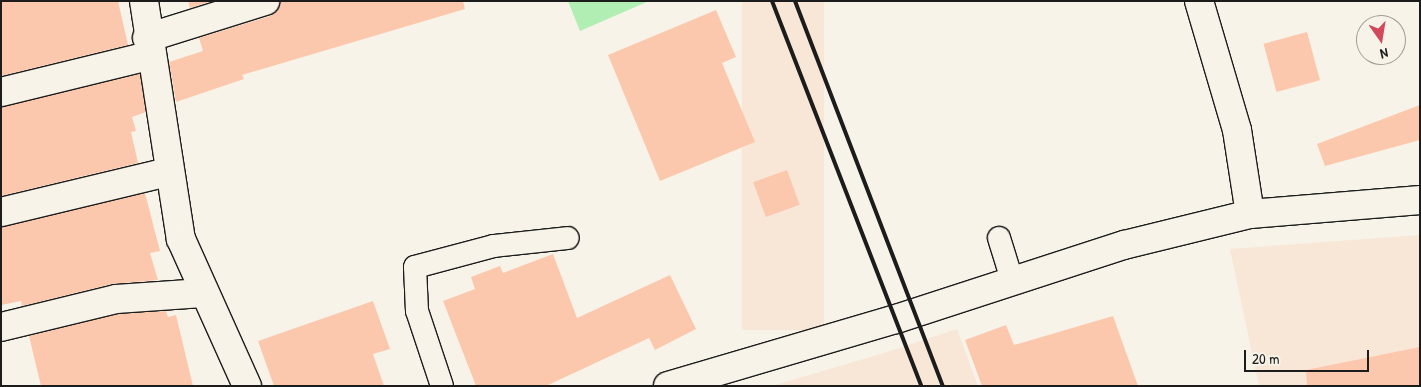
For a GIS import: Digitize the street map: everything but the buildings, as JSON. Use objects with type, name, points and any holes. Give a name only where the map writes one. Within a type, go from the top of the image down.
[{"type":"street","points":[[144,1],[148,47],[181,239],[203,293],[247,386]]},
{"type":"street","points":[[1,92],[148,47],[264,1]]},
{"type":"street","points":[[1200,1],[1237,130],[1250,214]]},
{"type":"street","points":[[1,212],[168,172]]},
{"type":"street","points":[[668,386],[1124,245],[1250,214],[1420,200]]},
{"type":"street","points":[[1,327],[116,299],[203,293]]},
{"type":"lane","points":[[442,386],[417,310],[415,267],[494,246],[568,238]]},
{"type":"lane","points":[[999,238],[1012,280]]},
{"type":"shaded area","points":[[742,1],[824,1],[824,330],[742,330]]},
{"type":"shaded area","points":[[1420,235],[1420,386],[1259,386],[1230,249]]},
{"type":"shaded area","points":[[957,329],[978,386],[772,386],[884,353]]},
{"type":"green space","points":[[568,1],[649,1],[580,31]]},
{"type":"railway","points":[[772,1],[921,386]]},
{"type":"railway","points":[[795,1],[943,386]]}]
